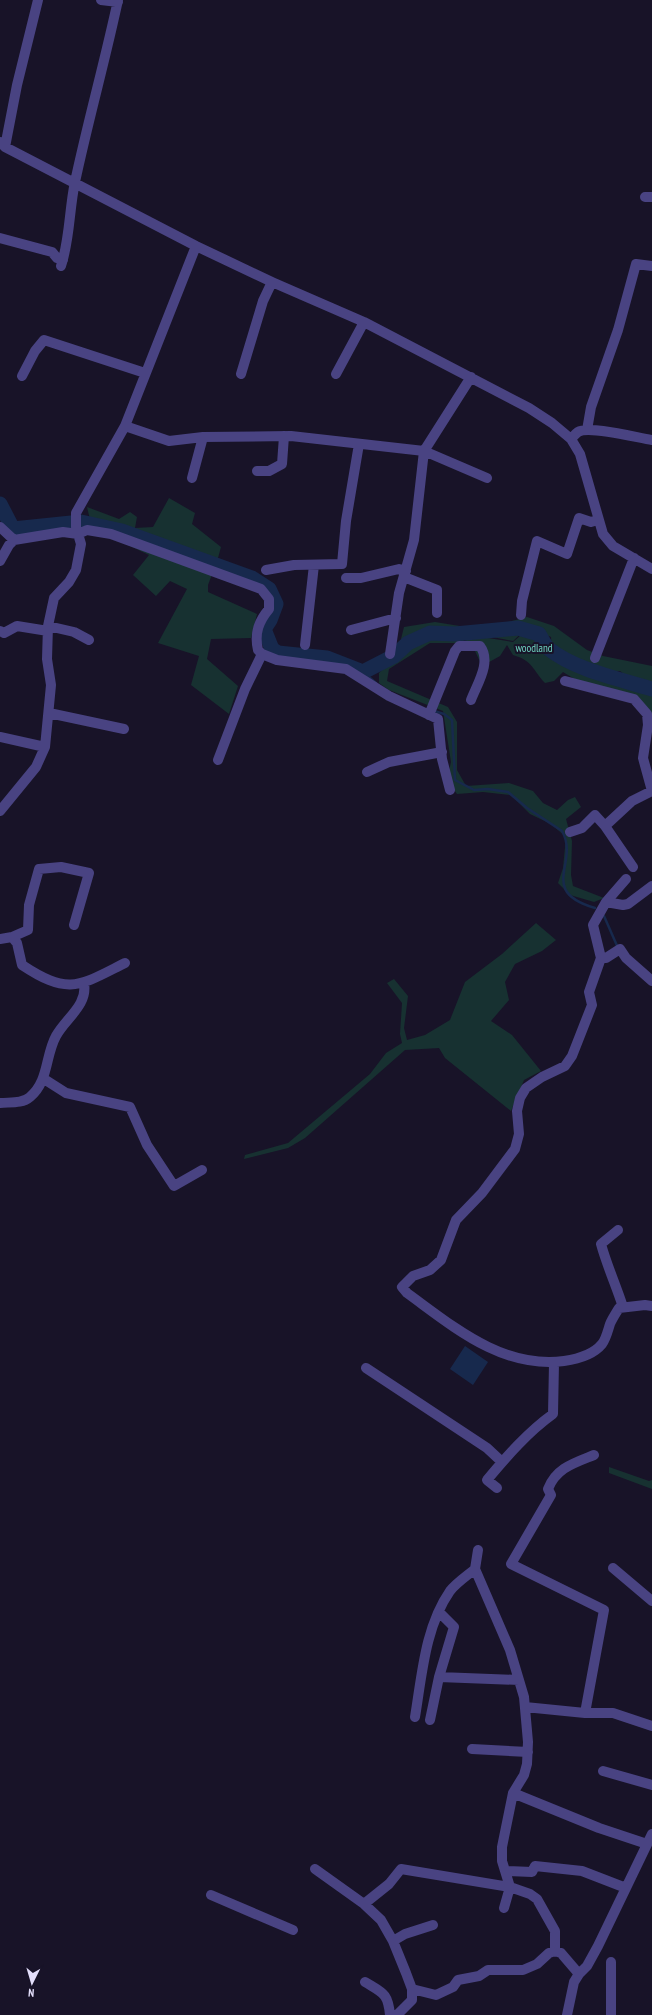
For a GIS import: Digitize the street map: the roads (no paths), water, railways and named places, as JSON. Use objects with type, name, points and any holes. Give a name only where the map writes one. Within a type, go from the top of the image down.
[{"type":"street","points":[[38,0],[2,145],[196,246],[272,282],[364,322],[529,408],[552,423],[571,439],[580,454],[598,520],[604,534],[613,546],[652,569]]},
{"type":"street","points":[[0,238],[52,252],[62,263],[66,251],[65,246],[69,230],[74,183],[118,1],[102,0]]},
{"type":"street","points":[[0,811],[36,767],[45,747],[51,685],[47,660],[48,629],[54,598],[69,582],[76,570],[81,544],[77,531],[76,513],[125,426],[196,246]]},
{"type":"street","points":[[587,430],[591,407],[618,330],[636,264],[652,266]]},
{"type":"street","points":[[241,374],[263,301],[272,282]]},
{"type":"street","points":[[336,374],[364,322]]},
{"type":"street","points":[[22,376],[35,351],[44,340],[145,373]]},
{"type":"street","points":[[390,654],[405,574],[414,540],[424,451],[471,377]]},
{"type":"street","points":[[125,426],[169,441],[203,437],[284,436],[424,451],[487,478]]},
{"type":"street","points":[[571,439],[578,432],[587,430],[606,431],[652,440]]},
{"type":"street","points":[[257,471],[269,471],[282,464],[284,436]]},
{"type":"street","points":[[192,478],[203,437]]},
{"type":"street","points":[[266,570],[294,565],[342,564],[346,521],[359,444]]},
{"type":"street","points":[[521,615],[522,602],[537,541],[567,554],[579,518],[591,522],[598,520]]},
{"type":"street","points":[[0,527],[14,540]]},
{"type":"street","points":[[0,561],[9,545],[14,540],[63,532],[87,530],[111,534],[261,589],[269,599],[269,609],[261,619],[257,631],[256,643],[258,650],[262,654],[277,660],[346,669],[389,696],[438,719],[442,752],[450,790]]},
{"type":"street","points":[[595,658],[634,558]]},
{"type":"street","points":[[305,645],[314,565]]},
{"type":"street","points":[[346,578],[361,578],[399,569],[405,574],[437,590],[437,613]]},
{"type":"street","points":[[351,630],[396,618]]},
{"type":"street","points":[[0,631],[4,633],[17,626],[48,629],[74,632],[89,640]]},
{"type":"street","points":[[429,714],[455,650],[459,646],[465,645],[480,646],[485,653],[486,660],[471,700]]},
{"type":"street","points":[[218,760],[245,689],[262,654]]},
{"type":"street","points":[[565,681],[634,699],[647,714],[648,725],[643,758],[652,791],[632,801],[605,826]]},
{"type":"street","points":[[49,713],[124,729]]},
{"type":"street","points":[[0,737],[45,747]]},
{"type":"street","points":[[367,772],[389,762],[442,752]]},
{"type":"street","points":[[570,832],[582,828],[595,815],[605,826],[634,867]]},
{"type":"street","points":[[0,939],[12,937],[28,930],[29,905],[39,869],[61,867],[89,873],[74,924]]},
{"type":"street","points":[[626,879],[606,902],[593,925],[601,958],[589,992],[592,1005],[572,1056],[565,1066],[542,1077],[526,1088],[520,1098],[517,1111],[519,1134],[515,1149],[482,1193],[456,1220],[441,1260],[430,1270],[413,1276],[402,1287],[407,1293],[460,1331],[498,1352],[511,1358],[540,1363],[579,1359],[602,1344],[611,1322],[619,1308],[645,1305],[652,1306]]},
{"type":"street","points":[[606,902],[623,905],[628,904],[652,886]]},
{"type":"street","points":[[12,937],[17,943],[22,965],[44,980],[69,985],[84,984],[125,963]]},
{"type":"street","points":[[601,958],[606,958],[620,949],[626,958],[652,980]]},
{"type":"street","points":[[0,1103],[24,1101],[31,1096],[44,1079],[50,1052],[56,1036],[84,1000],[86,992],[84,984]]},
{"type":"street","points":[[44,1079],[66,1093],[90,1099],[127,1105],[130,1107],[147,1145],[174,1186],[202,1170]]},
{"type":"street","points":[[618,1230],[601,1244],[607,1267],[617,1287],[623,1307]]},
{"type":"street","points":[[497,1488],[487,1480],[537,1425],[553,1414],[554,1362]]},
{"type":"street","points":[[366,1368],[487,1448],[502,1462]]},
{"type":"street","points":[[585,1713],[604,1610],[511,1564],[550,1495],[548,1489],[552,1480],[564,1467],[594,1456]]},
{"type":"street","points":[[478,1550],[476,1569],[510,1650],[525,1707],[528,1752],[524,1775],[513,1793],[502,1847],[505,1871],[510,1887],[504,1908]]},
{"type":"street","points":[[613,1568],[652,1601]]},
{"type":"street","points":[[415,1717],[424,1661],[435,1620],[451,1589],[476,1569]]},
{"type":"street","points":[[430,1720],[439,1677],[454,1627],[439,1612]]},
{"type":"street","points":[[439,1677],[519,1680]]},
{"type":"street","points":[[525,1707],[585,1713],[613,1713],[652,1726]]},
{"type":"street","points":[[472,1749],[528,1752]]},
{"type":"street","points":[[602,1771],[652,1785]]},
{"type":"street","points":[[513,1793],[600,1828],[647,1844]]},
{"type":"street","points":[[567,2015],[574,1982],[587,1966],[598,1946],[652,1834]]},
{"type":"street","points":[[505,1871],[532,1872],[536,1866],[571,1869],[582,1871],[626,1888]]},
{"type":"street","points":[[315,1869],[364,1904],[381,1920],[393,1941],[412,1989],[412,2000],[397,2015]]},
{"type":"street","points":[[364,1904],[389,1884],[401,1869],[510,1887],[530,1894],[537,1899],[555,1931],[555,1951]]},
{"type":"street","points":[[211,1895],[293,1930]]},
{"type":"street","points":[[393,1941],[404,1934],[432,1925]]},
{"type":"street","points":[[412,1989],[436,1995],[453,1987],[458,1980],[479,1976],[488,1970],[523,1970],[537,1964],[549,1953],[555,1951],[561,1953],[579,1974]]},
{"type":"street","points":[[611,1962],[611,2015]]},
{"type":"street","points":[[365,1982],[384,1994],[389,2001],[390,2015]]},
{"type":"water","points":[[465,1346],[488,1362],[473,1385],[450,1369]]},
{"type":"waterway","points":[[0,504],[13,529],[81,522],[122,531],[252,578],[269,589],[276,604],[270,620],[264,629],[272,649],[278,653],[327,658],[363,672],[394,656],[408,643],[430,633],[455,634],[518,628],[539,634],[549,649],[572,663],[598,673],[652,689]]},
{"type":"waterway","points":[[363,672],[376,683]]},
{"type":"waterway","points":[[434,711],[444,714],[452,720],[455,780],[474,790],[488,789],[508,792],[527,808],[562,831],[566,843],[567,854],[564,885],[568,893],[578,901],[595,908]]},
{"type":"waterway","points":[[604,916],[618,948]]},
{"type":"park label","name":"woodland","points":[[534,648]]}]
